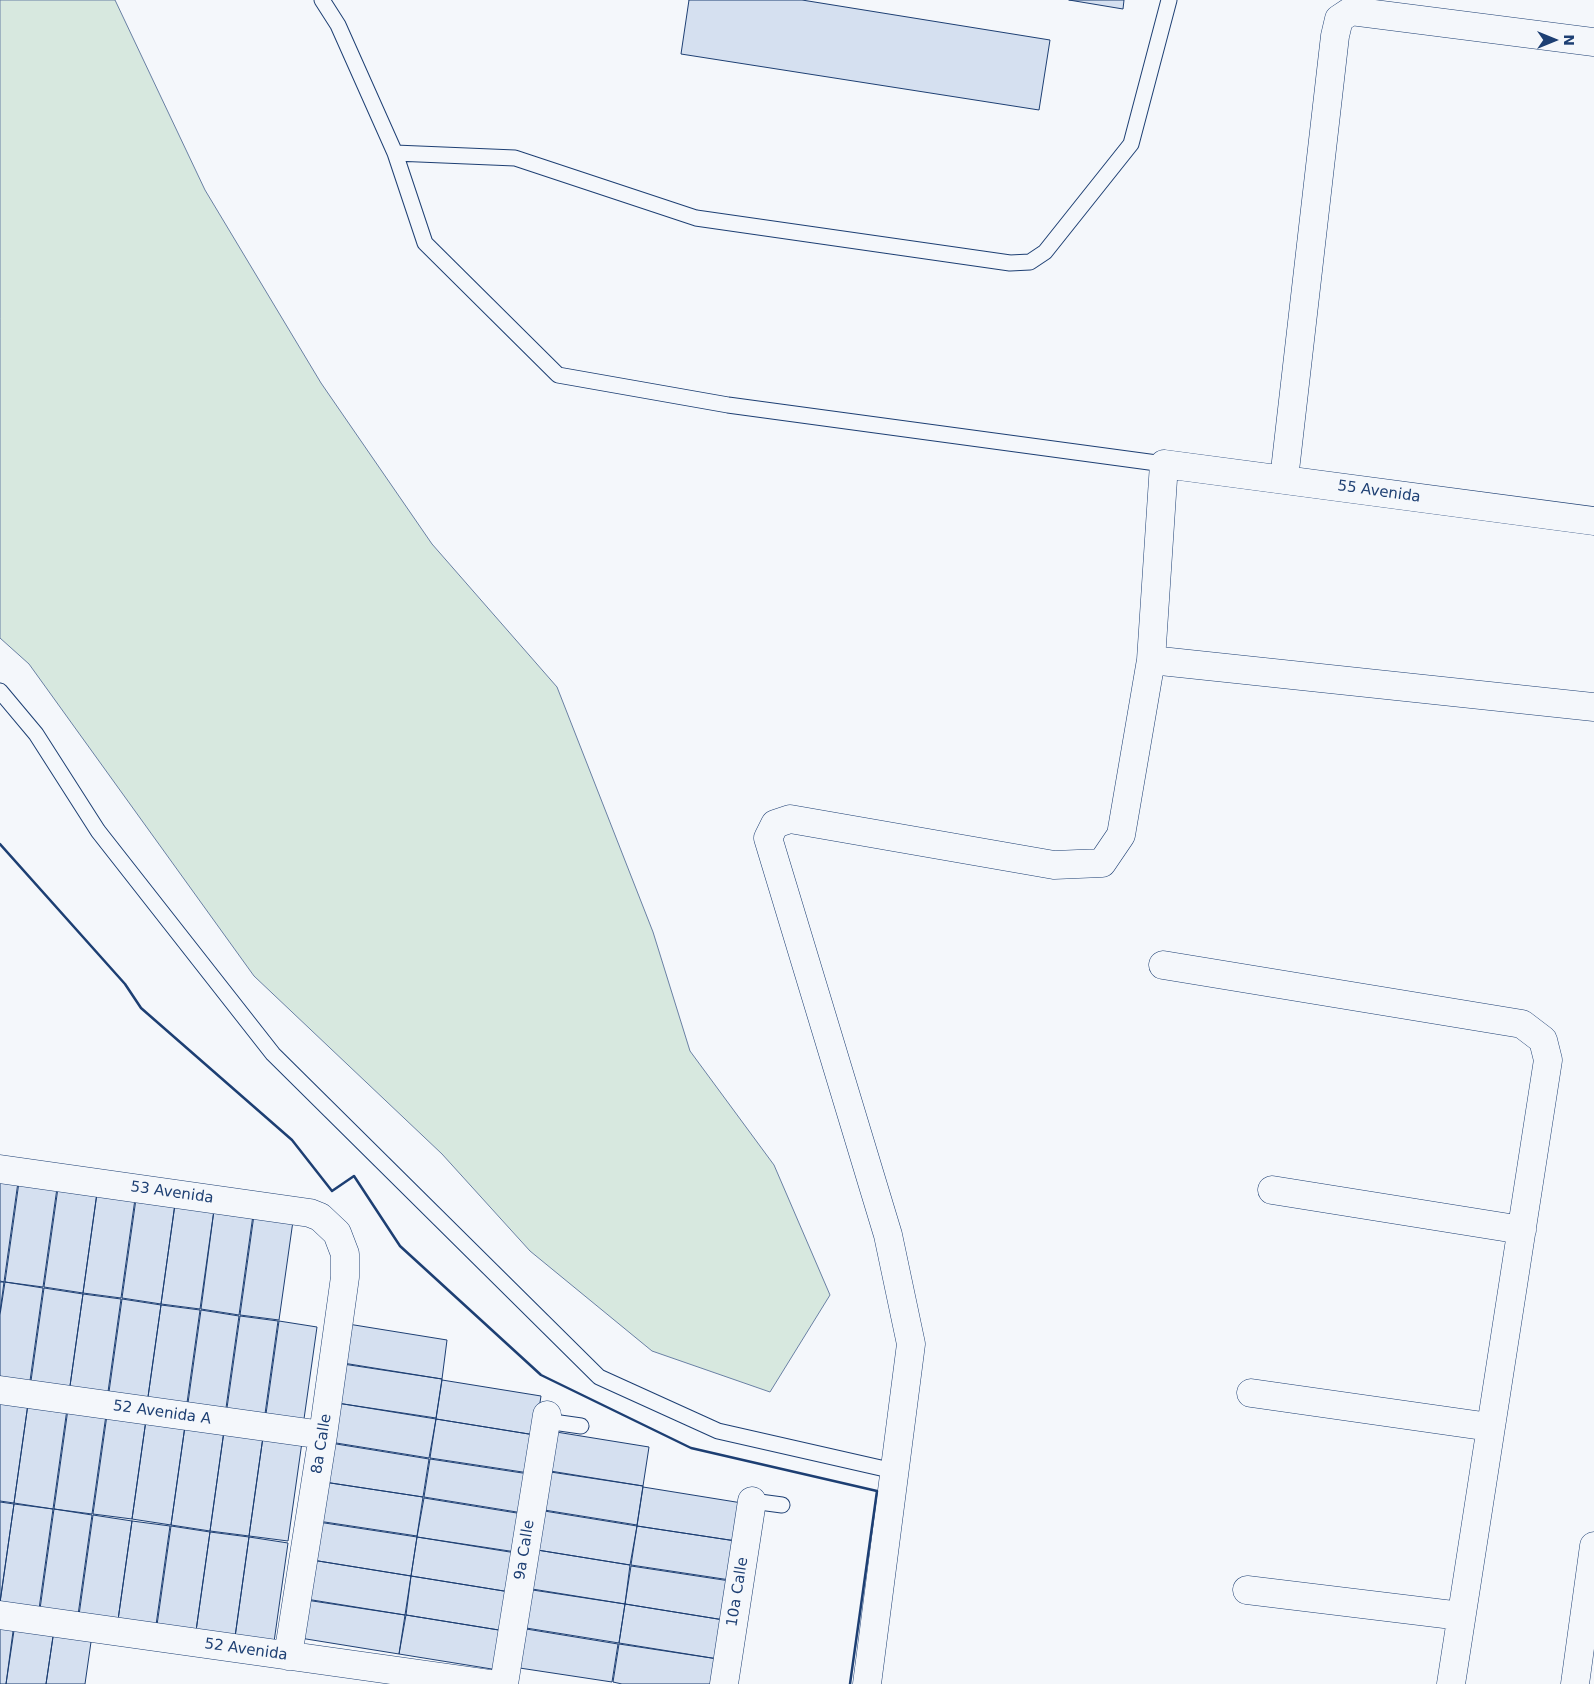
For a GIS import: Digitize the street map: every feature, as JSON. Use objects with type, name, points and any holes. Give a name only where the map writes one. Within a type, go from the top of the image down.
[{"type":"street","points":[[1284,479],[1335,36],[1339,19],[1351,11],[1594,42]]},
{"type":"street","points":[[867,1684],[911,1344],[888,1235],[768,838],[775,824],[790,818],[1054,865],[1102,863],[1121,835],[1151,660],[1164,464]]},
{"type":"street","name":"55 Avenida","points":[[1164,464],[1594,521]]},
{"type":"street","points":[[1151,660],[1594,707]]},
{"type":"street","points":[[1163,965],[1522,1024],[1543,1040],[1548,1060],[1451,1684]]},
{"type":"street","name":"53 Avenida","points":[[0,1169],[310,1213],[329,1224],[337,1233]]},
{"type":"street","points":[[1272,1190],[1522,1230]]},
{"type":"street","name":"8a Calle","points":[[288,1656],[323,1435],[345,1277],[345,1254],[337,1233]]},
{"type":"street","name":"52 Avenida A","points":[[0,1390],[323,1435]]},
{"type":"street","points":[[1251,1393],[1490,1427]]},
{"type":"street","name":"9a Calle","points":[[504,1684],[546,1418]]},
{"type":"street","name":"10a Calle","points":[[724,1684],[752,1501]]},
{"type":"street","points":[[1575,1684],[1594,1546]]},
{"type":"street","points":[[1247,1590],[1461,1616]]},
{"type":"street","name":"52 Avenida","points":[[0,1615],[491,1684]]},
{"type":"lane","points":[[322,0],[338,25],[395,153],[425,244],[558,374],[728,405],[1164,464]]},
{"type":"lane","points":[[395,153],[515,158],[696,218],[1010,263],[1030,262],[1045,252],[1131,144],[1169,0]]},
{"type":"lane","points":[[0,691],[36,734],[98,831],[273,1054],[599,1377],[718,1431],[894,1471]]},
{"type":"lane","points":[[546,1418],[582,1426]]},
{"type":"lane","points":[[752,1501],[782,1505]]},
{"type":"shaded area","points":[[0,0],[115,0],[205,190],[321,383],[432,544],[557,687],[653,932],[690,1051],[774,1165],[830,1295],[770,1392],[652,1351],[530,1251],[442,1154],[254,976],[29,664],[0,638]]},
{"type":"building","points":[[689,0],[802,0],[1050,40],[1039,110],[681,54]]},
{"type":"building","points":[[1069,0],[1124,0],[1123,9]]},
{"type":"building","points":[[0,1179],[18,1182],[4,1282],[0,1281]]},
{"type":"building","points":[[19,1182],[57,1188],[43,1287],[5,1282]]},
{"type":"building","points":[[58,1188],[97,1193],[83,1293],[44,1287]]},
{"type":"building","points":[[97,1193],[135,1199],[121,1298],[83,1293]]},
{"type":"building","points":[[136,1199],[175,1204],[161,1304],[122,1298]]},
{"type":"building","points":[[175,1204],[214,1210],[200,1309],[161,1304]]},
{"type":"building","points":[[214,1210],[253,1215],[239,1315],[201,1309]]},
{"type":"building","points":[[254,1215],[293,1221],[279,1320],[240,1315]]},
{"type":"building","points":[[0,1282],[4,1282],[0,1312]]},
{"type":"building","points":[[5,1282],[43,1288],[29,1388],[0,1383],[0,1315]]},
{"type":"building","points":[[44,1288],[83,1294],[69,1393],[30,1388]]},
{"type":"building","points":[[83,1294],[121,1299],[107,1399],[69,1393]]},
{"type":"building","points":[[122,1299],[161,1305],[147,1404],[108,1399]]},
{"type":"building","points":[[161,1305],[200,1310],[186,1410],[147,1404]]},
{"type":"building","points":[[201,1310],[239,1316],[225,1415],[187,1410]]},
{"type":"building","points":[[240,1316],[278,1321],[264,1421],[226,1415]]},
{"type":"building","points":[[279,1321],[317,1327],[303,1426],[265,1421]]},
{"type":"building","points":[[348,1324],[447,1340],[442,1379],[343,1363]]},
{"type":"building","points":[[343,1364],[442,1379],[436,1418],[337,1403]]},
{"type":"building","points":[[442,1380],[541,1396],[535,1435],[436,1419]]},
{"type":"building","points":[[0,1399],[28,1404],[14,1503],[0,1501]]},
{"type":"building","points":[[337,1403],[436,1419],[429,1458],[330,1442]]},
{"type":"building","points":[[28,1404],[67,1409],[53,1509],[14,1503]]},
{"type":"building","points":[[68,1409],[106,1415],[92,1514],[54,1509]]},
{"type":"building","points":[[107,1415],[146,1420],[132,1519],[93,1514]]},
{"type":"building","points":[[436,1419],[535,1435],[529,1473],[430,1458]]},
{"type":"building","points":[[146,1420],[185,1426],[171,1525],[132,1519]]},
{"type":"building","points":[[185,1426],[224,1431],[210,1531],[171,1525]]},
{"type":"building","points":[[224,1431],[263,1437],[249,1536],[210,1531]]},
{"type":"building","points":[[550,1431],[649,1447],[643,1486],[544,1470]]},
{"type":"building","points":[[263,1437],[302,1442],[288,1541],[249,1536]]},
{"type":"building","points":[[330,1443],[429,1459],[423,1497],[324,1482]]},
{"type":"building","points":[[430,1459],[529,1474],[523,1513],[424,1497]]},
{"type":"building","points":[[544,1471],[643,1486],[637,1525],[538,1509]]},
{"type":"building","points":[[324,1482],[423,1497],[417,1536],[318,1521]]},
{"type":"building","points":[[643,1487],[742,1503],[736,1541],[637,1526]]},
{"type":"building","points":[[424,1498],[523,1514],[516,1552],[417,1537]]},
{"type":"building","points":[[0,1502],[14,1504],[0,1602]]},
{"type":"building","points":[[14,1504],[53,1509],[39,1609],[0,1603]]},
{"type":"building","points":[[54,1509],[92,1515],[78,1615],[40,1609]]},
{"type":"building","points":[[538,1510],[637,1526],[630,1565],[531,1549]]},
{"type":"building","points":[[93,1515],[132,1521],[118,1620],[79,1615]]},
{"type":"building","points":[[132,1521],[170,1526],[156,1625],[118,1620]]},
{"type":"building","points":[[318,1522],[417,1537],[411,1576],[312,1560]]},
{"type":"building","points":[[171,1526],[210,1532],[196,1631],[157,1625]]},
{"type":"building","points":[[637,1526],[736,1541],[730,1580],[631,1565]]},
{"type":"building","points":[[210,1532],[249,1537],[235,1637],[196,1631]]},
{"type":"building","points":[[249,1537],[288,1543],[274,1642],[235,1637]]},
{"type":"building","points":[[417,1537],[516,1553],[510,1592],[411,1576]]},
{"type":"building","points":[[531,1549],[630,1565],[625,1604],[526,1588]]},
{"type":"building","points":[[312,1560],[411,1576],[405,1615],[306,1599]]},
{"type":"building","points":[[631,1566],[730,1581],[724,1620],[625,1604]]},
{"type":"building","points":[[411,1576],[510,1592],[505,1631],[406,1615]]},
{"type":"building","points":[[526,1589],[625,1604],[619,1643],[520,1627]]},
{"type":"building","points":[[306,1600],[405,1615],[399,1654],[300,1638]]},
{"type":"building","points":[[625,1604],[724,1620],[718,1659],[619,1643]]},
{"type":"building","points":[[406,1615],[505,1631],[498,1670],[399,1654]]},
{"type":"building","points":[[0,1622],[14,1624],[6,1684],[0,1684]]},
{"type":"building","points":[[15,1624],[54,1630],[46,1684],[6,1684]]},
{"type":"building","points":[[520,1628],[618,1644],[612,1682],[513,1667]]},
{"type":"building","points":[[54,1630],[92,1635],[85,1684],[46,1684]]},
{"type":"building","points":[[619,1644],[718,1659],[714,1684],[622,1684],[613,1682]]},
{"type":"wall","points":[[0,844],[125,984],[141,1008],[292,1140],[332,1191],[354,1176],[400,1246],[541,1375],[691,1448],[877,1491],[850,1684]]}]
